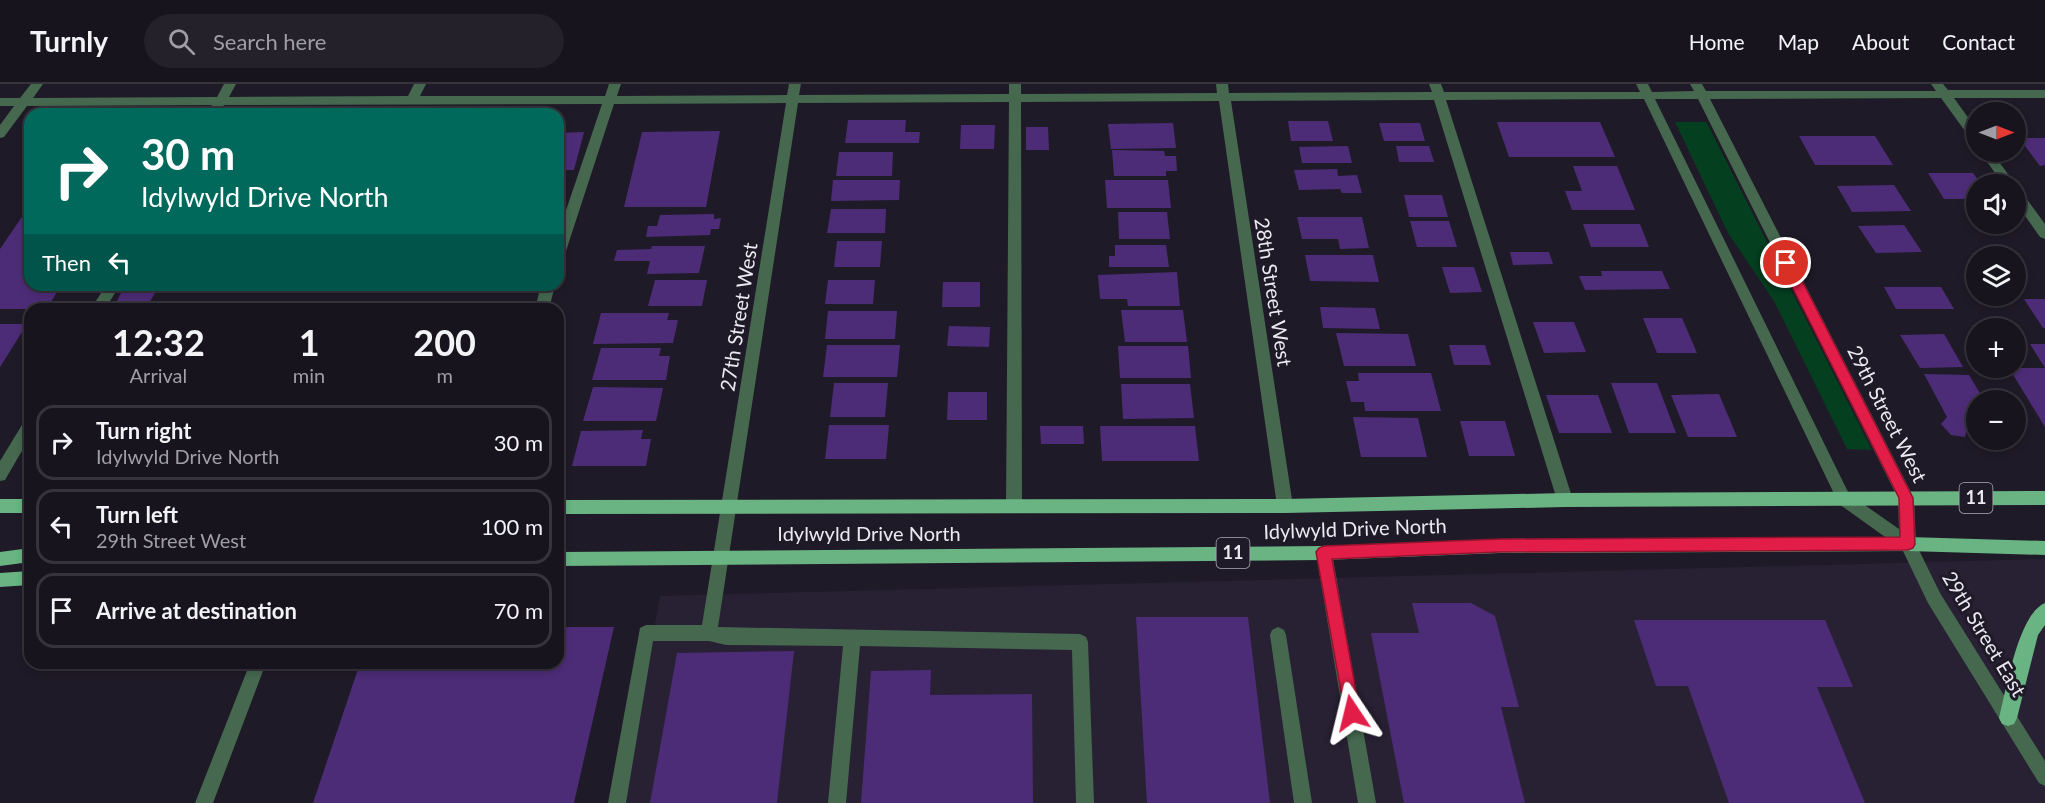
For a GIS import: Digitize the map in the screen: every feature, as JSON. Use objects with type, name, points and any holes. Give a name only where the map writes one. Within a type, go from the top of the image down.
[{"type":"main road","name":"Idylwyld Drive North","points":[[564,507],[1285,506],[1565,500],[2045,498]]},
{"type":"main road","points":[[0,506],[24,506]]},
{"type":"main road","name":"Idylwyld Drive North","points":[[564,559],[1324,552],[1500,546],[1908,544],[2045,548]]},
{"type":"main road","points":[[0,559],[24,556]]},
{"type":"main road","points":[[0,580],[24,578]]},
{"type":"main road","points":[[2008,718],[2030,632],[2045,611]]},
{"type":"street","points":[[0,135],[37,84]]},
{"type":"street","points":[[216,108],[230,84]]},
{"type":"street","points":[[412,100],[420,84]]},
{"type":"street","points":[[564,236],[615,84]]},
{"type":"street","name":"27th Street West","points":[[710,633],[795,84]]},
{"type":"street","points":[[1937,84],[1966,125]]},
{"type":"street","points":[[1437,90],[1565,500]]},
{"type":"street","points":[[1645,90],[1844,498],[1908,544]]},
{"type":"street","points":[[0,102],[792,99],[1016,91],[1699,90],[1945,95],[2045,94]]},
{"type":"street","name":"29th Street West","points":[[1699,90],[1906,498],[1908,544]]},
{"type":"street","points":[[1014,506],[1016,91]]},
{"type":"street","name":"28th Street West","points":[[1223,91],[1285,506]]},
{"type":"street","points":[[2026,208],[2045,234]]},
{"type":"street","points":[[0,475],[24,434]]},
{"type":"street","name":"29th Street East","points":[[1908,544],[1934,598],[2045,777]]},
{"type":"street","points":[[1324,552],[1367,803]]},
{"type":"street","points":[[617,803],[646,633],[710,633],[726,637],[1080,642],[1085,803]]},
{"type":"street","points":[[1278,634],[1303,803]]},
{"type":"street","points":[[837,803],[852,638]]},
{"type":"street","points":[[204,803],[256,669]]},
{"type":"shaded area","points":[[2045,559],[2045,803],[623,803],[660,596]]},
{"type":"green space","points":[[1675,122],[1706,122],[1708,125],[1872,450],[1847,449],[1774,301],[1728,233]]},
{"type":"building","points":[[848,120],[906,120],[905,132],[920,132],[919,143],[845,143]]},
{"type":"building","points":[[1288,121],[1328,121],[1333,141],[1291,141]]},
{"type":"building","points":[[1497,122],[1600,122],[1615,157],[1509,157]]},
{"type":"building","points":[[1173,123],[1176,148],[1111,149],[1108,124]]},
{"type":"building","points":[[1379,123],[1420,123],[1425,141],[1384,141]]},
{"type":"building","points":[[961,125],[995,125],[994,149],[960,149]]},
{"type":"building","points":[[1026,127],[1048,127],[1049,150],[1026,150]]},
{"type":"building","points":[[720,131],[706,207],[624,207],[642,132]]},
{"type":"building","points":[[584,132],[574,170],[564,170],[564,133]]},
{"type":"building","points":[[1799,136],[1875,136],[1893,165],[1815,165]]},
{"type":"building","points":[[2026,138],[2045,138],[2045,165],[2040,166],[2026,147]]},
{"type":"building","points":[[1348,146],[1352,163],[1302,163],[1299,147]]},
{"type":"building","points":[[1396,146],[1429,146],[1434,162],[1399,162]]},
{"type":"building","points":[[1112,150],[1164,151],[1165,156],[1176,156],[1177,171],[1166,171],[1166,176],[1114,176]]},
{"type":"building","points":[[839,152],[893,152],[892,176],[836,176]]},
{"type":"building","points":[[1573,166],[1617,166],[1635,210],[1572,210],[1565,191],[1582,191]]},
{"type":"building","points":[[1337,169],[1338,176],[1357,175],[1362,193],[1342,193],[1340,189],[1299,190],[1294,170]]},
{"type":"building","points":[[1928,173],[1973,173],[1966,174],[1966,199],[1944,199]]},
{"type":"building","points":[[833,180],[900,180],[899,200],[831,201]]},
{"type":"building","points":[[1105,180],[1168,180],[1171,208],[1107,208]]},
{"type":"building","points":[[1894,185],[1911,211],[1852,212],[1837,186]]},
{"type":"building","points":[[1404,195],[1442,195],[1448,217],[1409,217]]},
{"type":"building","points":[[831,209],[886,209],[885,233],[827,233]]},
{"type":"building","points":[[1118,212],[1167,212],[1170,239],[1119,239]]},
{"type":"building","points":[[24,214],[24,291],[58,291],[50,303],[24,303],[24,309],[0,309],[0,249]]},
{"type":"building","points":[[714,214],[714,219],[721,218],[719,229],[711,229],[710,235],[646,237],[648,226],[657,226],[660,215]]},
{"type":"building","points":[[1297,217],[1362,217],[1369,248],[1340,249],[1338,239],[1302,239]]},
{"type":"building","points":[[1410,221],[1449,221],[1457,247],[1417,247]]},
{"type":"building","points":[[1583,224],[1640,224],[1649,247],[1591,247]]},
{"type":"building","points":[[1904,225],[1922,252],[1876,253],[1858,226]]},
{"type":"building","points":[[837,241],[882,241],[880,267],[834,267]]},
{"type":"building","points":[[1115,245],[1166,245],[1169,267],[1109,267],[1109,256],[1115,256]]},
{"type":"building","points":[[652,246],[705,246],[699,273],[647,274],[650,261],[614,261],[617,250],[651,249]]},
{"type":"building","points":[[1510,252],[1549,252],[1553,264],[1513,265]]},
{"type":"building","points":[[1305,255],[1373,255],[1379,282],[1310,281]]},
{"type":"building","points":[[1442,267],[1474,267],[1482,292],[1450,293]]},
{"type":"building","points":[[1601,271],[1662,271],[1670,289],[1585,290],[1579,276],[1602,276]]},
{"type":"building","points":[[1177,272],[1180,306],[1128,306],[1127,299],[1100,299],[1098,275]]},
{"type":"building","points":[[655,280],[707,280],[702,306],[648,306]]},
{"type":"building","points":[[828,280],[875,280],[873,304],[825,304]]},
{"type":"building","points":[[943,282],[980,282],[980,307],[942,307]]},
{"type":"building","points":[[1884,287],[1941,287],[1954,309],[1896,309]]},
{"type":"building","points":[[122,291],[156,291],[149,303],[116,303]]},
{"type":"building","points":[[2026,299],[2045,299],[2045,328]]},
{"type":"building","points":[[1320,307],[1375,308],[1380,329],[1323,328]]},
{"type":"building","points":[[1121,310],[1183,310],[1187,342],[1125,342]]},
{"type":"building","points":[[828,311],[897,311],[895,339],[825,339]]},
{"type":"building","points":[[601,313],[669,313],[667,320],[678,320],[673,343],[593,344]]},
{"type":"building","points":[[1643,318],[1682,318],[1697,353],[1657,353]]},
{"type":"building","points":[[1533,322],[1574,322],[1586,352],[1544,353]]},
{"type":"building","points":[[0,324],[24,324],[24,329],[0,367]]},
{"type":"building","points":[[949,326],[990,327],[989,347],[947,346]]},
{"type":"building","points":[[1336,333],[1408,334],[1416,366],[1344,366]]},
{"type":"building","points":[[1944,334],[1963,367],[1920,368],[1900,335]]},
{"type":"building","points":[[2030,344],[2045,344],[2045,368]]},
{"type":"building","points":[[827,345],[900,345],[897,377],[823,377]]},
{"type":"building","points":[[1449,345],[1485,345],[1491,365],[1454,365]]},
{"type":"building","points":[[1118,346],[1188,346],[1191,378],[1120,378]]},
{"type":"building","points":[[601,348],[661,348],[659,356],[670,356],[666,380],[592,380]]},
{"type":"building","points":[[2026,368],[2045,368],[2045,427],[2026,396],[2026,390],[2022,390],[2015,378],[2026,378]]},
{"type":"building","points":[[1358,373],[1431,373],[1441,411],[1365,411],[1364,402],[1351,402],[1346,381],[1359,381]]},
{"type":"building","points":[[1924,374],[1966,375],[1966,378],[1971,378],[1978,390],[1966,390],[1965,437],[1951,435],[1941,424],[1947,417]]},
{"type":"building","points":[[834,383],[888,383],[885,417],[830,417]]},
{"type":"building","points":[[1611,383],[1657,383],[1676,433],[1629,433]]},
{"type":"building","points":[[1121,384],[1190,384],[1194,418],[1123,419]]},
{"type":"building","points":[[593,387],[663,388],[656,421],[583,421]]},
{"type":"building","points":[[948,392],[987,392],[987,420],[947,420]]},
{"type":"building","points":[[1719,394],[1737,437],[1688,437],[1671,395]]},
{"type":"building","points":[[1546,395],[1598,395],[1612,433],[1559,433]]},
{"type":"building","points":[[1353,417],[1418,418],[1427,457],[1361,457]]},
{"type":"building","points":[[1460,421],[1505,421],[1515,456],[1469,456]]},
{"type":"building","points":[[829,425],[889,425],[886,459],[825,459]]},
{"type":"building","points":[[1040,426],[1083,426],[1084,444],[1041,444]]},
{"type":"building","points":[[1100,426],[1195,426],[1199,461],[1102,461]]},
{"type":"building","points":[[643,430],[641,439],[651,439],[646,466],[572,466],[581,431]]},
{"type":"building","points":[[1412,603],[1471,603],[1495,616],[1519,707],[1501,707],[1525,803],[1404,803],[1371,633],[1419,633]]},
{"type":"building","points":[[1136,617],[1248,617],[1270,803],[1147,803]]},
{"type":"building","points":[[1634,620],[1825,620],[1853,687],[1817,687],[1865,803],[1729,803],[1688,686],[1656,686]]},
{"type":"building","points":[[564,627],[614,627],[574,803],[313,803],[358,669],[564,669]]},
{"type":"building","points":[[794,651],[777,803],[650,803],[677,653]]},
{"type":"building","points":[[931,670],[930,695],[1032,694],[1033,803],[861,803],[871,671]]},
{"type":"route","points":[[1352,713],[1324,552],[1500,546],[1908,544],[1906,498],[1786,263]]}]
